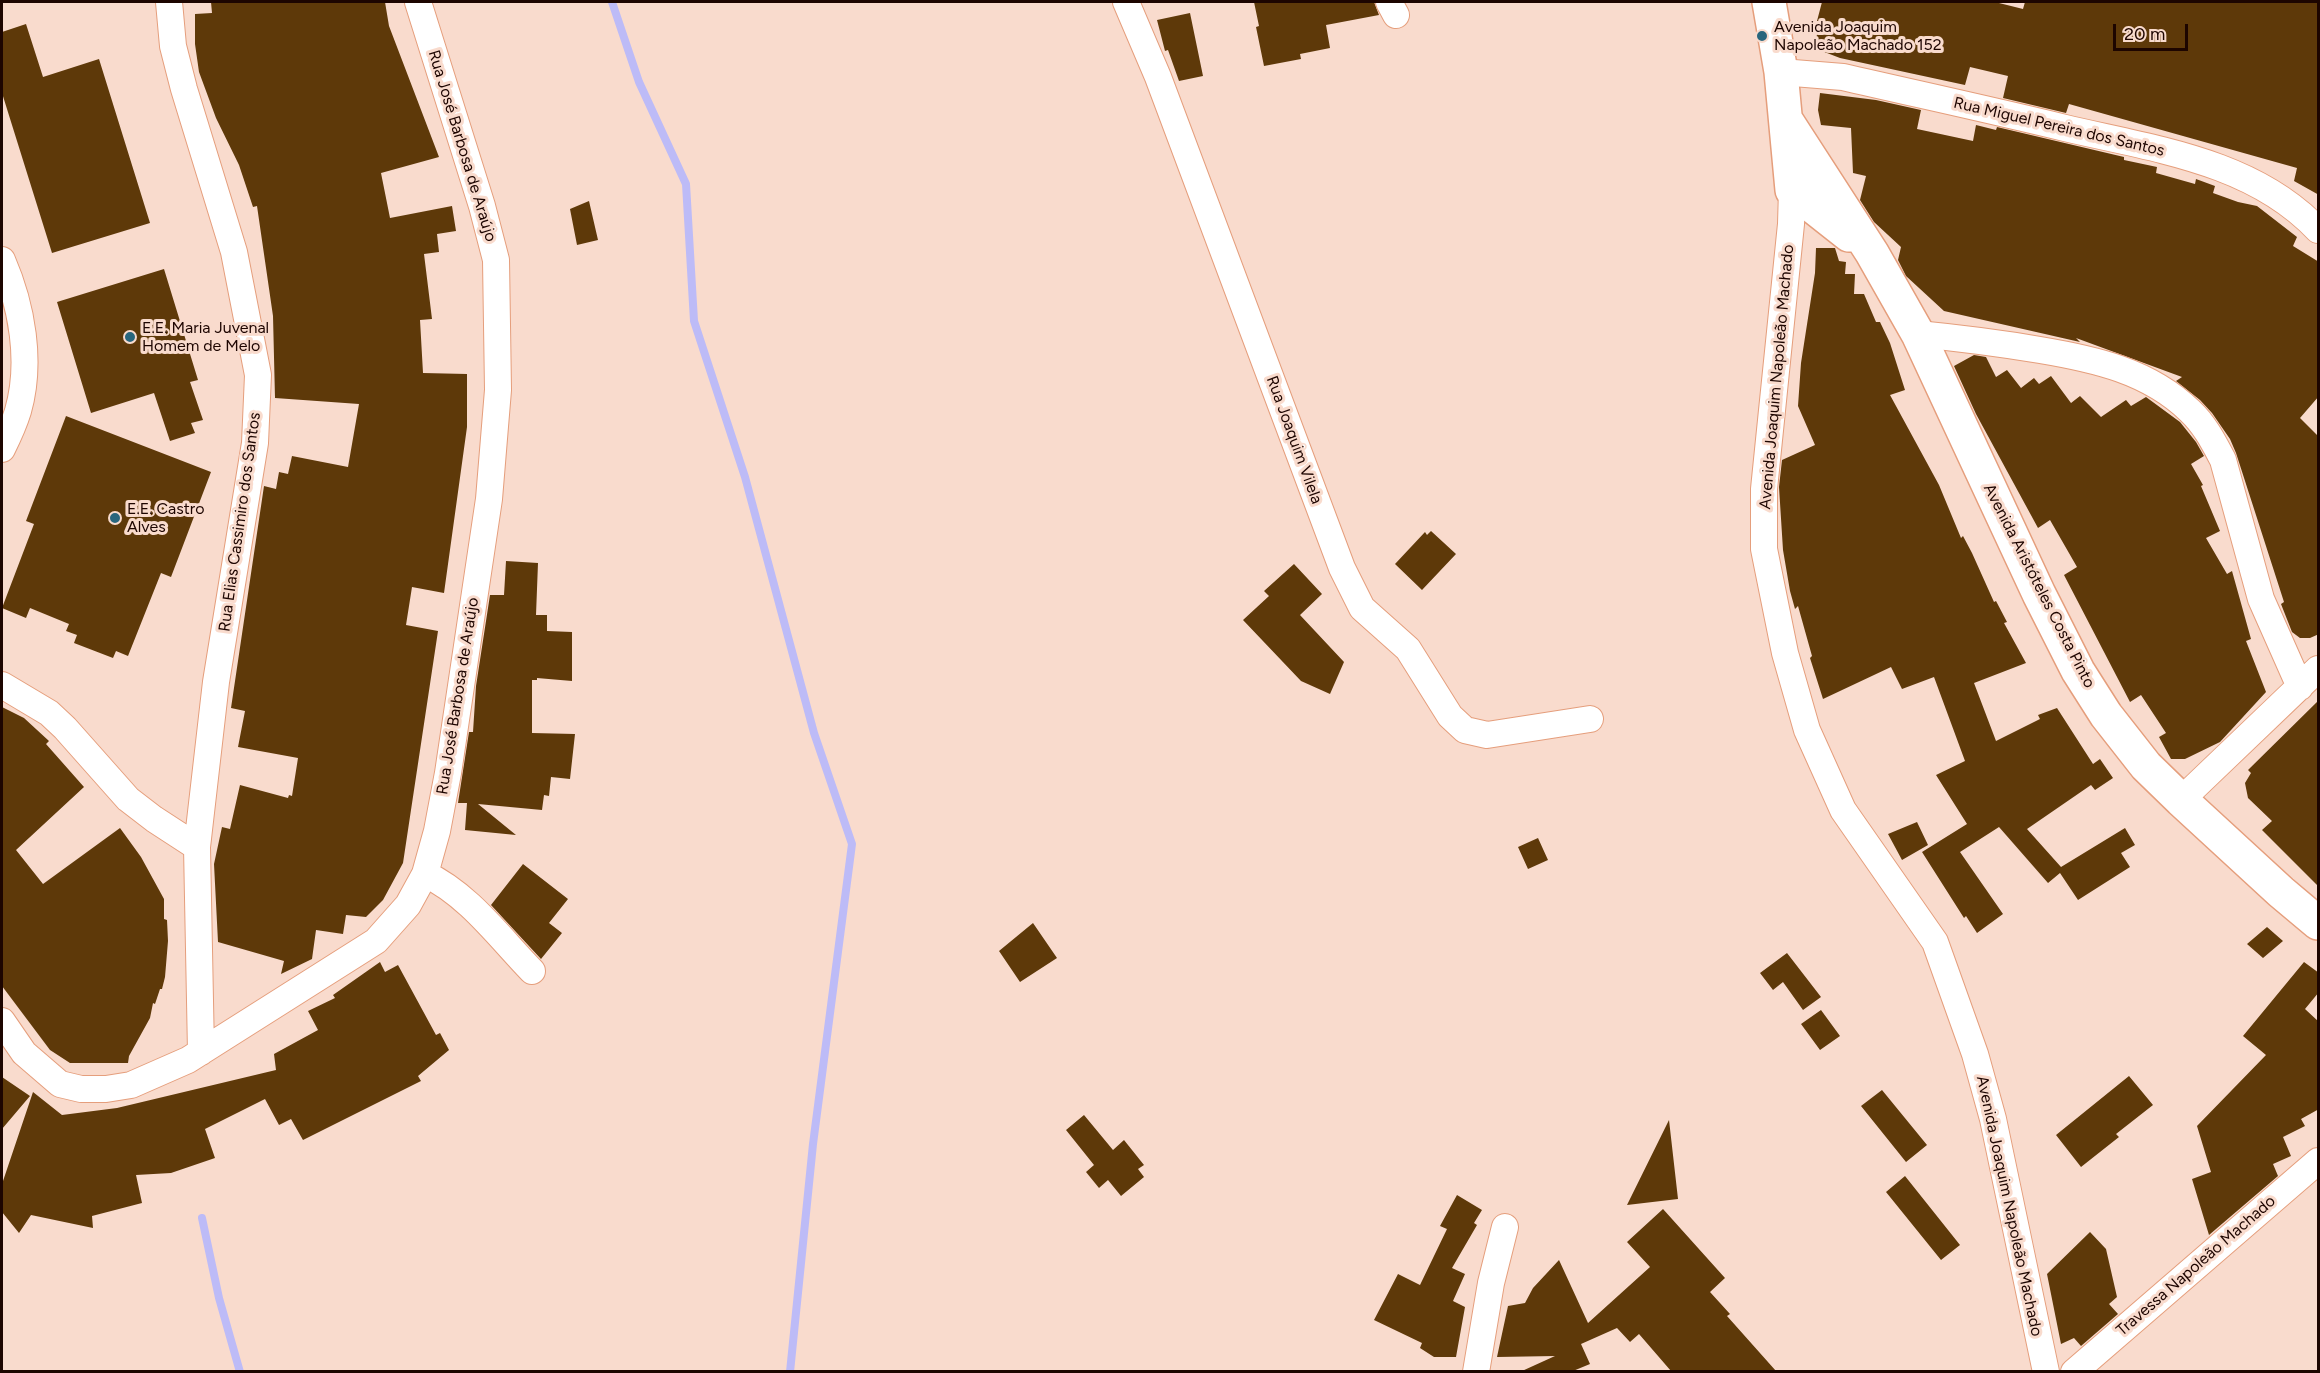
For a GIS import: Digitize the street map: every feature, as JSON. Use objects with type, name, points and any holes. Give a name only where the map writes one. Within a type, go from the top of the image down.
[{"type":"main road","points":[[1769,2],[1781,72],[1792,190]]},
{"type":"main road","name":"Avenida Aristóteles Costa Pinto","points":[[1786,120],[1872,253],[1917,334],[2078,671],[2106,714],[2146,766],[2281,892],[2319,923]]},
{"type":"main road","name":"Avenida Aristóteles Costa Pinto","points":[[1792,190],[1872,253]]},
{"type":"street","name":"Rua Elias Cassimiro dos Santos","points":[[169,2],[173,46],[234,252],[258,375],[255,443],[216,682],[197,847],[201,1052]]},
{"type":"street","name":"Rua José Barbosa de Araújo","points":[[2,1021],[24,1053],[35,1064],[51,1078],[70,1088],[106,1089],[131,1085],[174,1067],[201,1052],[376,941],[408,905],[425,874],[437,831],[448,773],[489,499],[498,369],[496,260],[473,175],[418,2]]},
{"type":"street","name":"Rua Joaquim Vilela","points":[[1126,2],[1162,88],[1342,568],[1362,608],[1408,649],[1450,716],[1465,730],[1487,735],[1590,719]]},
{"type":"street","name":"Rua Miguel Pereira dos Santos","points":[[1781,72],[1843,76],[2207,163],[2269,189],[2290,203],[2319,230]]},
{"type":"street","name":"Avenida Joaquim Napoleão Machado","points":[[1792,190],[1791,224],[1764,489],[1764,549],[1785,653],[1807,730],[1843,810],[1935,942],[1975,1054],[1993,1119],[2046,1371]]},
{"type":"street","points":[[2,260],[11,280],[23,337],[23,385],[18,410],[2,449]]},
{"type":"street","points":[[1917,334],[1983,340],[2088,358],[2143,377],[2190,411],[2212,439],[2223,460],[2261,599],[2300,687]]},
{"type":"street","points":[[2181,800],[2319,669]]},
{"type":"street","points":[[2,685],[49,713],[128,799],[197,847]]},
{"type":"street","points":[[425,874],[442,882],[457,894],[532,971]]},
{"type":"street","name":"Travessa Napoleão Machado","points":[[2074,1371],[2319,1161]]},
{"type":"street","points":[[1476,1371],[1486,1305],[1505,1227]]},
{"type":"building","points":[[211,2],[385,2],[389,26],[439,157],[381,173],[390,218],[452,206],[456,231],[437,234],[439,252],[424,254],[432,319],[420,320],[423,373],[467,374],[467,427],[444,593],[412,587],[406,625],[438,631],[403,863],[383,900],[366,917],[346,915],[343,934],[316,930],[312,959],[281,974],[284,961],[218,942],[214,864],[222,827],[230,829],[240,785],[288,798],[289,795],[292,796],[298,758],[238,747],[245,711],[231,708],[264,486],[276,489],[279,472],[288,474],[292,456],[348,467],[359,404],[275,398],[273,316],[257,206],[253,207],[239,165],[216,118],[199,72],[195,44],[195,14],[212,13]]},
{"type":"building","points":[[1254,2],[1374,2],[1379,15],[1326,25],[1330,48],[1300,54],[1301,59],[1264,66],[1256,27],[1259,26]]},
{"type":"building","points":[[1822,2],[1995,2],[2023,9],[2025,2],[2319,2],[2319,195],[2294,181],[2297,168],[2069,104],[2066,113],[2003,98],[2008,76],[1970,67],[1965,85],[1840,58],[1814,48]]},
{"type":"building","points":[[1190,13],[1203,76],[1179,81],[1168,50],[1165,51],[1157,20]]},
{"type":"building","points":[[26,24],[43,77],[99,59],[150,223],[52,253],[2,93],[2,32]]},
{"type":"building","points":[[1820,93],[1876,100],[1921,110],[1917,129],[1973,141],[1976,125],[1996,130],[1997,127],[2124,157],[2124,160],[2157,167],[2156,173],[2195,184],[2196,179],[2215,186],[2213,193],[2257,206],[2297,237],[2293,246],[2319,262],[2319,396],[2300,418],[2319,437],[2319,634],[2310,638],[2300,638],[2292,632],[2281,604],[2284,602],[2230,439],[2200,400],[2176,381],[2182,377],[2076,338],[2080,342],[1944,311],[1906,276],[1898,260],[1901,247],[1874,222],[1860,200],[1866,176],[1853,173],[1851,128],[1821,125],[1818,110]]},
{"type":"building","points":[[589,201],[598,240],[577,245],[570,209]]},
{"type":"building","points":[[1816,248],[1835,248],[1839,261],[1846,262],[1845,274],[1855,274],[1854,294],[1864,294],[1876,322],[1880,322],[1890,343],[1905,390],[1890,395],[1939,485],[1961,538],[1963,536],[1972,553],[1994,602],[1996,601],[2007,622],[2004,623],[2026,663],[1974,683],[1996,741],[2040,719],[2038,715],[2057,708],[2093,764],[2100,759],[2113,778],[2095,790],[2091,785],[2027,829],[2061,867],[2125,828],[2135,845],[2121,853],[2130,867],[2078,900],[2060,873],[2048,883],[1999,827],[1960,852],[2003,914],[1977,933],[1966,916],[1964,918],[1922,852],[1967,824],[1936,775],[1965,761],[1934,677],[1902,689],[1891,667],[1823,699],[1810,658],[1812,656],[1798,606],[1795,609],[1790,591],[1783,550],[1779,487],[1782,460],[1815,445],[1798,406],[1801,363],[1815,273]]},
{"type":"building","points":[[164,269],[198,380],[190,382],[203,420],[191,423],[195,433],[170,441],[154,393],[91,413],[57,302]]},
{"type":"building","points":[[1974,355],[1986,357],[1996,377],[2007,370],[2021,388],[2034,378],[2039,384],[2051,376],[2071,403],[2080,396],[2101,417],[2126,400],[2131,406],[2146,397],[2180,422],[2196,442],[2204,456],[2191,464],[2203,485],[2201,486],[2220,531],[2206,538],[2227,574],[2232,571],[2251,639],[2246,641],[2266,692],[2220,742],[2185,759],[2171,759],[2159,737],[2166,733],[2141,695],[2130,702],[2064,575],[2077,567],[2050,520],[2038,528],[1976,414],[1954,366]]},
{"type":"building","points":[[66,416],[211,472],[171,577],[161,573],[128,656],[116,651],[113,658],[74,643],[77,635],[66,631],[69,624],[30,608],[26,618],[2,608],[34,524],[26,521]]},
{"type":"building","points":[[1431,531],[1456,554],[1422,590],[1395,564],[1425,532],[1427,535]]},
{"type":"building","points":[[506,561],[538,563],[536,615],[547,615],[547,631],[572,632],[572,681],[537,678],[537,680],[532,680],[532,733],[575,734],[570,779],[551,777],[549,796],[544,795],[542,810],[478,804],[516,835],[465,830],[467,803],[458,803],[469,732],[473,732],[476,686],[490,595],[504,595]]},
{"type":"building","points":[[1294,564],[1322,594],[1300,615],[1344,662],[1330,694],[1301,681],[1243,620],[1269,596],[1264,591]]},
{"type":"building","points":[[2319,700],[2319,887],[2262,830],[2272,821],[2248,798],[2245,783],[2251,773],[2248,770]]},
{"type":"building","points":[[2,707],[24,718],[49,741],[46,744],[84,787],[16,850],[43,884],[120,828],[141,857],[164,899],[164,919],[167,920],[168,941],[165,977],[162,989],[160,989],[155,1004],[153,1003],[150,1018],[129,1056],[128,1063],[70,1063],[50,1050],[2,986]]},
{"type":"building","points":[[1917,822],[1928,845],[1902,860],[1888,834]]},
{"type":"building","points":[[1538,838],[1548,860],[1528,869],[1518,847]]},
{"type":"building","points":[[523,864],[568,899],[549,923],[562,933],[541,959],[491,905]]},
{"type":"building","points":[[1033,923],[1057,958],[1020,982],[999,951]]},
{"type":"building","points":[[2267,927],[2283,941],[2263,958],[2247,944]]},
{"type":"building","points":[[1787,953],[1821,997],[1803,1010],[1783,982],[1773,990],[1760,973]]},
{"type":"building","points":[[380,962],[385,972],[398,965],[436,1035],[440,1033],[449,1050],[418,1076],[421,1081],[303,1140],[291,1119],[279,1125],[265,1099],[205,1129],[215,1158],[171,1173],[136,1175],[142,1203],[92,1216],[93,1228],[31,1215],[19,1233],[2,1212],[2,1184],[33,1092],[62,1115],[117,1108],[276,1070],[274,1054],[318,1030],[308,1011],[335,998],[333,995]]},
{"type":"building","points":[[2304,962],[2319,973],[2319,992],[2305,1009],[2319,1022],[2319,1109],[2301,1119],[2305,1126],[2283,1137],[2291,1156],[2273,1164],[2278,1176],[2209,1235],[2192,1179],[2211,1172],[2197,1126],[2266,1055],[2243,1036]]},
{"type":"building","points":[[1821,1010],[1840,1036],[1820,1050],[1801,1024]]},
{"type":"building","points":[[2129,1076],[2153,1105],[2116,1134],[2119,1137],[2081,1167],[2056,1135]]},
{"type":"building","points":[[2,1077],[30,1096],[2,1129]]},
{"type":"building","points":[[1882,1090],[1927,1145],[1906,1162],[1861,1106]]},
{"type":"building","points":[[1084,1115],[1113,1150],[1124,1140],[1144,1165],[1138,1169],[1144,1177],[1121,1196],[1108,1180],[1099,1188],[1086,1172],[1094,1165],[1066,1130]]},
{"type":"building","points":[[1669,1120],[1678,1199],[1627,1205]]},
{"type":"building","points":[[1905,1176],[1960,1245],[1941,1260],[1886,1192]]},
{"type":"building","points":[[1457,1195],[1482,1210],[1474,1223],[1477,1225],[1452,1268],[1465,1274],[1453,1301],[1465,1307],[1456,1357],[1434,1357],[1420,1348],[1422,1343],[1374,1320],[1398,1274],[1420,1285],[1447,1229],[1440,1226]]},
{"type":"building","points":[[1663,1209],[1725,1278],[1710,1292],[1730,1314],[1727,1316],[1776,1371],[1671,1371],[1639,1334],[1630,1342],[1617,1328],[1581,1344],[1590,1364],[1573,1371],[1522,1371],[1555,1356],[1497,1357],[1508,1306],[1525,1303],[1533,1288],[1559,1260],[1588,1323],[1650,1267],[1627,1242]]},
{"type":"building","points":[[2090,1232],[2106,1249],[2117,1297],[2109,1304],[2118,1314],[2081,1346],[2074,1338],[2061,1344],[2047,1274]]},
{"type":"waterway","points":[[612,2],[639,82],[686,184],[694,321],[745,477],[814,733],[852,844],[813,1144],[790,1372]]},
{"type":"waterway","points":[[202,1218],[219,1298],[240,1372]]},
{"type":"place","name":"Avenida Joaquim Napoleão Machado 152","points":[[1762,36]]},
{"type":"place","name":"E.E. Maria Juvenal Homem de Melo","points":[[130,337]]},
{"type":"place","name":"E.E. Castro Alves","points":[[115,518]]}]
